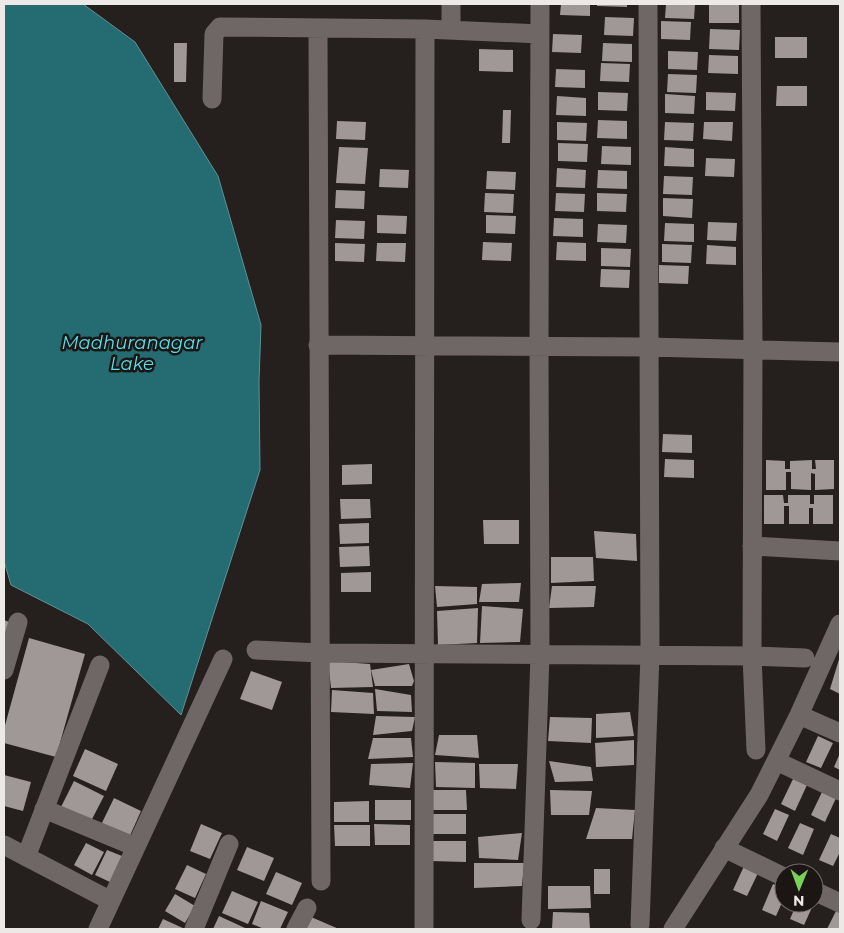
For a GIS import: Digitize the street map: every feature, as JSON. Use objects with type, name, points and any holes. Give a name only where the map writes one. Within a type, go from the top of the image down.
[{"type":"street","points":[[451,30],[452,4]]},
{"type":"street","points":[[531,920],[540,655],[540,4]]},
{"type":"street","points":[[640,925],[650,656],[648,4]]},
{"type":"street","points":[[751,4],[752,656],[756,750]]},
{"type":"street","points":[[212,99],[214,34],[220,27],[425,29],[540,34]]},
{"type":"street","points":[[318,28],[321,881]]},
{"type":"street","points":[[424,929],[425,29]]},
{"type":"street","points":[[318,345],[650,347],[840,352]]},
{"type":"street","points":[[752,546],[840,551]]},
{"type":"street","points":[[4,670],[18,622]]},
{"type":"street","points":[[673,929],[759,795],[799,715],[840,624]]},
{"type":"street","points":[[256,650],[320,653],[805,658]]},
{"type":"street","points":[[98,929],[222,659]]},
{"type":"street","points":[[26,857],[100,665]]},
{"type":"street","points":[[799,715],[840,734]]},
{"type":"street","points":[[776,761],[840,791]]},
{"type":"street","points":[[44,809],[136,847]]},
{"type":"street","points":[[194,929],[229,844]]},
{"type":"street","points":[[4,845],[111,901]]},
{"type":"street","points":[[724,848],[774,872]]},
{"type":"street","points":[[824,896],[840,903]]},
{"type":"street","points":[[296,929],[307,908]]},
{"type":"water","name":"Madhuranagar Lake","points":[[4,4],[83,4],[135,42],[218,176],[261,325],[259,381],[260,470],[181,715],[88,624],[11,585],[4,561]]},
{"type":"building","points":[[561,4],[590,4],[590,16],[560,15]]},
{"type":"building","points":[[597,4],[627,4],[627,7],[597,6]]},
{"type":"building","points":[[666,4],[695,4],[694,19],[665,18]]},
{"type":"building","points":[[709,4],[739,4],[739,23],[709,23]]},
{"type":"building","points":[[605,17],[634,18],[633,36],[604,35]]},
{"type":"building","points":[[661,21],[691,22],[690,40],[661,39]]},
{"type":"building","points":[[710,29],[740,30],[739,50],[709,49]]},
{"type":"building","points":[[553,34],[582,35],[581,53],[552,52]]},
{"type":"building","points":[[775,37],[807,37],[807,58],[775,58]]},
{"type":"building","points":[[174,43],[187,43],[186,82],[174,82]]},
{"type":"building","points":[[603,43],[632,44],[632,62],[602,61]]},
{"type":"building","points":[[479,49],[513,50],[513,72],[479,71]]},
{"type":"building","points":[[668,51],[698,52],[697,70],[668,69]]},
{"type":"building","points":[[709,55],[738,56],[738,74],[708,73]]},
{"type":"building","points":[[601,63],[630,64],[629,82],[600,81]]},
{"type":"building","points":[[556,69],[585,70],[585,88],[555,87]]},
{"type":"building","points":[[668,74],[697,75],[696,93],[667,92]]},
{"type":"building","points":[[777,86],[807,86],[807,106],[776,106]]},
{"type":"building","points":[[598,92],[628,93],[627,111],[598,110]]},
{"type":"building","points":[[706,92],[736,93],[735,111],[706,110]]},
{"type":"building","points":[[665,94],[695,96],[694,114],[665,113]]},
{"type":"building","points":[[557,96],[586,98],[586,116],[556,115]]},
{"type":"building","points":[[503,110],[511,110],[510,143],[502,143]]},
{"type":"building","points":[[598,120],[627,121],[627,139],[597,138]]},
{"type":"building","points":[[337,121],[366,122],[365,140],[336,139]]},
{"type":"building","points":[[557,122],[587,123],[586,141],[557,140]]},
{"type":"building","points":[[665,122],[694,123],[693,141],[664,140]]},
{"type":"building","points":[[704,122],[733,122],[732,141],[703,139]]},
{"type":"building","points":[[558,143],[588,144],[587,162],[558,161]]},
{"type":"building","points":[[602,146],[631,147],[631,165],[601,164]]},
{"type":"building","points":[[339,147],[368,148],[365,184],[336,183]]},
{"type":"building","points":[[665,147],[694,149],[694,167],[664,166]]},
{"type":"building","points":[[706,158],[735,159],[734,177],[705,176]]},
{"type":"building","points":[[557,168],[586,170],[585,188],[556,187]]},
{"type":"building","points":[[380,169],[409,170],[408,188],[379,187]]},
{"type":"building","points":[[598,170],[627,171],[627,189],[597,188]]},
{"type":"building","points":[[487,171],[516,172],[515,190],[486,189]]},
{"type":"building","points":[[664,176],[693,177],[692,195],[663,194]]},
{"type":"building","points":[[336,190],[365,191],[364,209],[335,208]]},
{"type":"building","points":[[485,193],[514,194],[513,213],[484,212]]},
{"type":"building","points":[[556,193],[585,194],[584,212],[555,211]]},
{"type":"building","points":[[597,193],[627,194],[626,212],[597,211]]},
{"type":"building","points":[[663,198],[693,199],[692,218],[663,216]]},
{"type":"building","points":[[377,215],[407,216],[406,234],[377,233]]},
{"type":"building","points":[[486,215],[516,216],[515,234],[486,233]]},
{"type":"building","points":[[554,218],[583,219],[583,237],[553,236]]},
{"type":"building","points":[[336,220],[365,221],[364,239],[335,238]]},
{"type":"building","points":[[708,222],[737,223],[736,241],[707,240]]},
{"type":"building","points":[[665,223],[694,224],[694,242],[664,241]]},
{"type":"building","points":[[598,224],[627,225],[626,243],[597,242]]},
{"type":"building","points":[[483,242],[512,243],[511,261],[482,260]]},
{"type":"building","points":[[557,242],[586,243],[586,261],[556,260]]},
{"type":"building","points":[[335,243],[365,244],[364,262],[335,261]]},
{"type":"building","points":[[377,243],[406,243],[405,262],[376,261]]},
{"type":"building","points":[[662,244],[692,245],[691,263],[662,262]]},
{"type":"building","points":[[707,245],[736,247],[736,265],[706,264]]},
{"type":"building","points":[[601,248],[631,249],[630,267],[601,266]]},
{"type":"building","points":[[659,265],[689,266],[688,284],[659,283]]},
{"type":"building","points":[[601,269],[630,270],[629,288],[600,287]]},
{"type":"building","points":[[663,434],[692,435],[692,453],[662,452]]},
{"type":"building","points":[[665,459],[694,460],[694,478],[664,477]]},
{"type":"building","points":[[766,460],[785,461],[785,469],[790,469],[790,461],[812,460],[812,469],[816,469],[815,460],[834,460],[834,489],[815,490],[815,474],[811,473],[811,490],[791,489],[791,472],[786,472],[786,490],[766,490]]},
{"type":"building","points":[[372,464],[372,484],[342,485],[342,465]]},
{"type":"building","points":[[764,495],[783,495],[784,503],[788,503],[788,495],[810,495],[810,504],[814,504],[814,495],[833,495],[833,524],[813,524],[813,508],[809,508],[809,524],[789,524],[789,506],[784,506],[784,524],[764,524]]},
{"type":"building","points":[[340,499],[370,499],[371,518],[341,519]]},
{"type":"building","points":[[483,520],[519,520],[519,544],[484,544]]},
{"type":"building","points":[[369,523],[369,543],[340,544],[339,524]]},
{"type":"building","points":[[594,531],[636,534],[637,561],[596,558]]},
{"type":"building","points":[[369,546],[370,566],[340,567],[339,547]]},
{"type":"building","points":[[551,557],[593,557],[594,581],[551,583]]},
{"type":"building","points":[[371,572],[371,592],[341,592],[341,573]]},
{"type":"building","points":[[521,583],[519,602],[479,602],[482,584]]},
{"type":"building","points":[[435,586],[477,587],[477,604],[437,607]]},
{"type":"building","points":[[552,586],[596,586],[594,607],[549,608]]},
{"type":"building","points":[[482,606],[523,609],[520,642],[480,643]]},
{"type":"building","points":[[478,608],[477,643],[438,645],[437,611]]},
{"type":"building","points":[[4,620],[9,622],[4,639]]},
{"type":"building","points":[[29,638],[85,654],[56,757],[4,743],[4,729]]},
{"type":"building","points":[[840,656],[840,694],[830,689]]},
{"type":"building","points":[[328,661],[370,664],[373,687],[331,688]]},
{"type":"building","points":[[409,664],[414,681],[412,686],[375,686],[371,670]]},
{"type":"building","points":[[251,671],[282,682],[272,710],[240,699]]},
{"type":"building","points":[[375,689],[411,695],[412,712],[377,711]]},
{"type":"building","points":[[332,690],[373,693],[374,714],[331,712]]},
{"type":"building","points":[[630,712],[634,736],[596,738],[596,714]]},
{"type":"building","points":[[376,716],[415,717],[412,731],[373,735]]},
{"type":"building","points":[[550,717],[592,718],[591,743],[548,741]]},
{"type":"building","points":[[439,735],[477,735],[479,758],[435,755]]},
{"type":"building","points":[[818,736],[833,743],[821,768],[806,762]]},
{"type":"building","points":[[373,738],[411,738],[413,757],[368,759]]},
{"type":"building","points":[[634,740],[634,765],[596,767],[595,743]]},
{"type":"building","points":[[85,749],[118,764],[106,791],[73,776]]},
{"type":"building","points":[[840,753],[840,770],[834,767]]},
{"type":"building","points":[[549,761],[591,767],[593,781],[555,782]]},
{"type":"building","points":[[435,762],[475,763],[475,788],[436,787]]},
{"type":"building","points":[[413,763],[410,788],[369,785],[371,764]]},
{"type":"building","points":[[479,764],[518,764],[516,789],[480,788]]},
{"type":"building","points":[[4,775],[31,782],[23,811],[4,806]]},
{"type":"building","points":[[793,779],[807,785],[795,811],[781,804]]},
{"type":"building","points":[[74,781],[104,796],[90,823],[60,809]]},
{"type":"building","points":[[431,790],[466,790],[467,810],[431,810]]},
{"type":"building","points":[[550,790],[592,791],[589,815],[551,815]]},
{"type":"building","points":[[823,790],[837,796],[825,822],[811,815]]},
{"type":"building","points":[[114,798],[141,811],[128,840],[100,827]]},
{"type":"building","points":[[375,800],[411,800],[411,820],[375,820]]},
{"type":"building","points":[[369,801],[369,822],[334,822],[334,802]]},
{"type":"building","points":[[596,808],[635,810],[632,839],[586,839]]},
{"type":"building","points":[[775,809],[789,815],[777,841],[763,834]]},
{"type":"building","points":[[431,814],[466,814],[466,834],[431,834]]},
{"type":"building","points":[[800,823],[814,829],[803,855],[788,848]]},
{"type":"building","points":[[201,824],[222,833],[210,859],[190,851]]},
{"type":"building","points":[[374,824],[410,825],[410,845],[375,845]]},
{"type":"building","points":[[334,825],[370,825],[370,846],[335,846]]},
{"type":"building","points":[[522,833],[518,860],[479,858],[478,837]]},
{"type":"building","points":[[831,834],[840,838],[840,852],[833,866],[819,860]]},
{"type":"building","points":[[430,841],[466,841],[466,862],[430,861]]},
{"type":"building","points":[[86,843],[104,852],[92,875],[74,865]]},
{"type":"building","points":[[247,847],[274,858],[264,881],[237,870]]},
{"type":"building","points":[[107,850],[122,856],[110,882],[95,875]]},
{"type":"building","points":[[474,863],[524,863],[522,886],[474,888]]},
{"type":"building","points":[[745,864],[759,871],[747,896],[733,890]]},
{"type":"building","points":[[187,865],[206,874],[195,898],[175,889]]},
{"type":"building","points":[[594,869],[610,869],[610,894],[594,894]]},
{"type":"building","points":[[276,872],[302,883],[292,905],[266,894]]},
{"type":"building","points":[[773,884],[774,913],[777,913],[776,916],[762,910]]},
{"type":"building","points":[[548,886],[590,886],[591,908],[548,909]]},
{"type":"building","points":[[232,891],[258,902],[248,924],[222,913]]},
{"type":"building","points":[[175,894],[195,906],[185,923],[165,911]]},
{"type":"building","points":[[261,901],[288,912],[280,929],[264,929],[252,924]]},
{"type":"building","points":[[836,911],[840,913],[840,929],[827,929]]},
{"type":"building","points":[[553,912],[589,913],[590,929],[552,929]]},
{"type":"building","points":[[793,913],[809,913],[804,925],[790,919]]},
{"type":"building","points":[[219,916],[245,928],[245,929],[213,929]]},
{"type":"building","points":[[311,917],[339,929],[305,929]]},
{"type":"building","points":[[163,919],[185,929],[158,929]]}]
